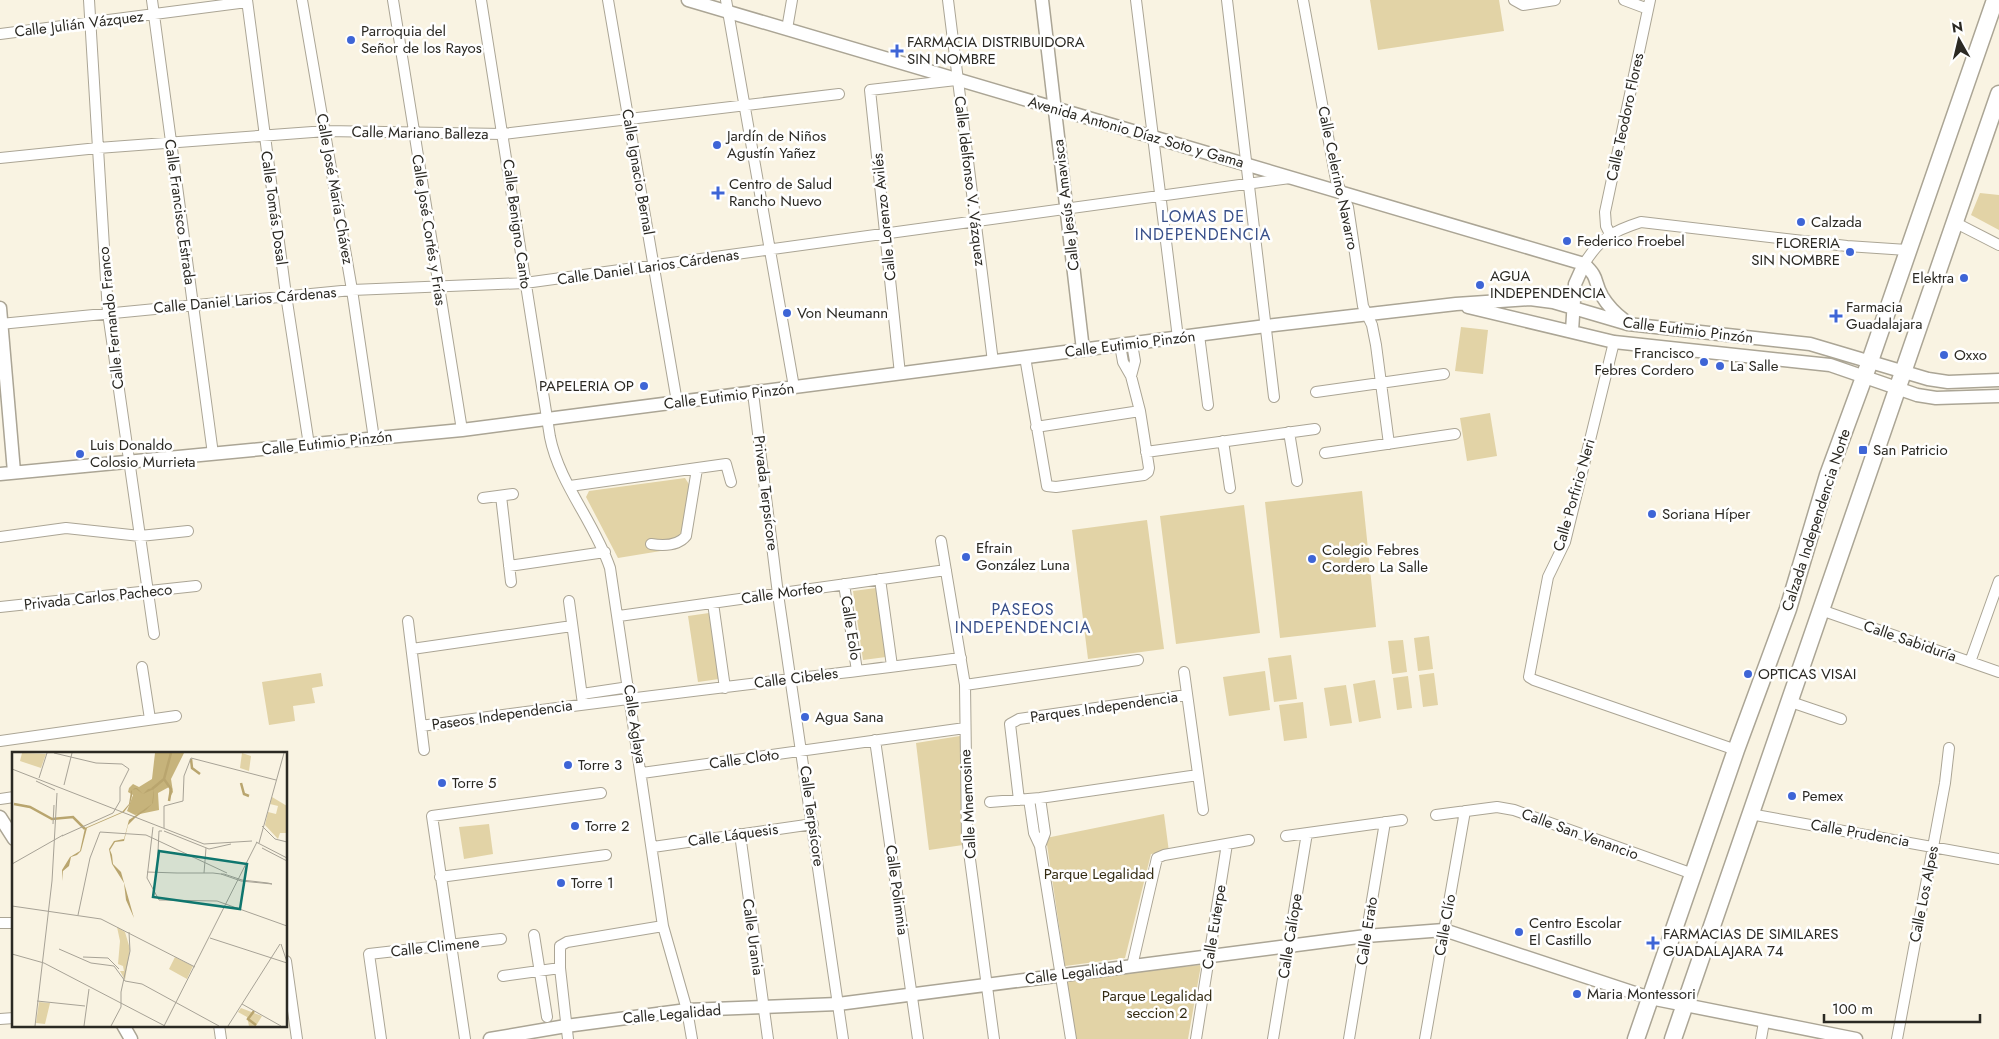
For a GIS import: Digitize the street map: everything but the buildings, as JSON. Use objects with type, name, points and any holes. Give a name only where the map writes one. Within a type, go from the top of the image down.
[{"type":"main road","name":"Calzada Independencia Norte","points":[[1636,1039],[1736,750],[1788,609],[1828,475],[1865,377],[1994,0]]},
{"type":"main road","points":[[1673,1039],[1788,701],[1821,610],[1890,386],[1954,222],[1999,94]]},
{"type":"street","name":"Calle Fernando Franco","points":[[89,0],[92,22],[108,313],[154,634]]},
{"type":"street","name":"Calle Francisco Estrada","points":[[152,0],[213,454]]},
{"type":"street","name":"Calle José María Chávez","points":[[302,0],[326,131],[374,438]]},
{"type":"street","name":"Calle José Cortés y Frías","points":[[393,0],[462,430]]},
{"type":"street","name":"Calle Benigno Canto","points":[[481,0],[547,419]]},
{"type":"street","name":"Calle Ignacio Bernal","points":[[608,0],[677,402]]},
{"type":"street","name":"Avenida Antonio Díaz Soto y Gama","points":[[688,0],[727,6],[787,29],[1584,264]]},
{"type":"street","points":[[787,29],[792,0]]},
{"type":"street","name":"Calle Idelfonso V. Vázquez","points":[[948,0],[993,362]]},
{"type":"street","name":"Calle Jesús Amavisca","points":[[1042,0],[1083,350]]},
{"type":"street","points":[[1136,0],[1178,338]]},
{"type":"street","points":[[1227,0],[1274,397]]},
{"type":"street","name":"Calle Celerino Navarro","points":[[1303,0],[1336,180],[1348,207],[1363,306],[1376,345],[1389,444]]},
{"type":"street","points":[[1514,0],[1515,3],[1523,5],[1555,0]]},
{"type":"street","points":[[1624,0],[1649,4]]},
{"type":"street","name":"Calle Julián Vázquez","points":[[0,34],[247,1]]},
{"type":"street","name":"Calle Tomás Dosal","points":[[247,1],[286,295],[309,445]]},
{"type":"street","name":"Calle Teodoro Flores","points":[[1610,234],[1606,226],[1605,212],[1649,4]]},
{"type":"street","points":[[727,6],[794,387]]},
{"type":"street","name":"Calle Lorenzo Avilés","points":[[900,374],[870,90],[958,80]]},
{"type":"street","name":"Calle Mariano Balleza","points":[[0,158],[98,148],[326,131],[414,134],[503,134],[839,94]]},
{"type":"street","name":"Calle Daniel Larios Cárdenas","points":[[0,324],[286,295],[352,290],[525,283],[1293,177]]},
{"type":"street","points":[[1572,331],[1575,284],[1594,248],[1610,234],[1641,222],[1847,246],[1907,250]]},
{"type":"street","points":[[1954,222],[1999,245]]},
{"type":"street","points":[[1584,264],[1596,275],[1601,294],[1610,308],[1628,324]]},
{"type":"street","name":"Calle Eutimio Pinzón","points":[[0,474],[462,430],[1266,326],[1456,304],[1530,299],[1554,302],[1628,324],[1810,344],[1896,370],[1948,382],[1999,380]]},
{"type":"street","name":"Calle Eutimio Pinzón","points":[[1456,304],[1614,342],[1816,362],[1917,395],[1936,398],[1999,396]]},
{"type":"street","points":[[0,308],[14,472]]},
{"type":"street","points":[[1199,335],[1208,405]]},
{"type":"street","points":[[1744,356],[1746,337]]},
{"type":"street","name":"Calle Porfirio Neri","points":[[1614,342],[1564,542],[1548,577],[1529,676],[1534,680],[1736,750]]},
{"type":"street","points":[[1025,358],[1047,486],[1144,475],[1148,472],[1140,411],[1132,376],[1123,362],[1126,344]]},
{"type":"street","points":[[1316,392],[1444,374]]},
{"type":"street","name":"Privada Terpsícore","points":[[753,393],[778,594]]},
{"type":"street","points":[[1036,427],[1140,411]]},
{"type":"street","name":"Calle Aglaya","points":[[547,419],[552,450],[605,552],[610,568],[619,616],[664,926],[687,1010],[692,1039]]},
{"type":"street","points":[[1146,452],[1315,429]]},
{"type":"street","points":[[1289,432],[1297,481]]},
{"type":"street","points":[[1325,453],[1455,434]]},
{"type":"street","points":[[1223,441],[1230,488]]},
{"type":"street","points":[[570,486],[726,464],[731,482]]},
{"type":"street","points":[[651,544],[678,543],[686,536],[697,469]]},
{"type":"street","points":[[484,498],[513,494]]},
{"type":"street","points":[[501,496],[510,582]]},
{"type":"street","points":[[0,537],[66,528],[140,536],[188,531]]},
{"type":"street","name":"Calle Mnemosine","points":[[941,541],[965,685],[967,836],[994,1039]]},
{"type":"street","points":[[509,566],[605,552]]},
{"type":"street","name":"Calle Morfeo","points":[[619,616],[946,570]]},
{"type":"street","points":[[880,579],[892,666]]},
{"type":"street","points":[[1970,662],[1999,581]]},
{"type":"street","name":"Calle Eolo","points":[[844,584],[858,671]]},
{"type":"street","name":"Privada Carlos Pacheco","points":[[0,607],[196,586]]},
{"type":"street","name":"Calle Terpsícore","points":[[778,594],[843,1039]]},
{"type":"street","name":"Paseos Independencia","points":[[569,601],[583,699]]},
{"type":"street","points":[[713,603],[725,688]]},
{"type":"street","name":"Calle Sabiduría","points":[[1821,610],[1999,672]]},
{"type":"street","name":"Paseos Independencia","points":[[408,621],[424,750]]},
{"type":"street","points":[[412,649],[572,626]]},
{"type":"street","name":"Calle Cibeles","points":[[630,692],[725,688],[961,658]]},
{"type":"street","points":[[965,685],[1138,660]]},
{"type":"street","points":[[142,667],[150,719]]},
{"type":"street","name":"Parques Independencia","points":[[1184,672],[1203,810]]},
{"type":"street","name":"Paseos Independencia","points":[[421,726],[630,692]]},
{"type":"street","name":"Parques Independencia","points":[[1040,846],[1024,800],[1010,724],[1019,719],[1187,695]]},
{"type":"street","points":[[1788,701],[1841,719]]},
{"type":"street","points":[[0,741],[176,716]]},
{"type":"street","name":"Calle Cloto","points":[[642,773],[965,728]]},
{"type":"street","name":"Calle Polimnia","points":[[875,740],[918,1039]]},
{"type":"street","name":"Calle Los Alpes","points":[[1897,1039],[1949,748]]},
{"type":"street","points":[[990,802],[1040,798],[1198,775]]},
{"type":"street","points":[[464,1039],[432,816],[601,793]]},
{"type":"street","points":[[1040,798],[1045,833],[1040,846],[1071,1039]]},
{"type":"street","name":"Calle San Venancio","points":[[1436,815],[1496,807],[1514,810],[1693,874]]},
{"type":"street","name":"Calle Clío","points":[[1425,1039],[1465,811]]},
{"type":"street","name":"Calle Prudencia","points":[[1750,814],[1999,858]]},
{"type":"street","points":[[0,817],[12,837]]},
{"type":"street","points":[[1286,836],[1402,820]]},
{"type":"street","name":"Calle Erato","points":[[1349,1039],[1384,822]]},
{"type":"street","name":"Calle Láquesis","points":[[652,847],[813,824]]},
{"type":"street","name":"Calle Calíope","points":[[1273,1039],[1307,833]]},
{"type":"street","name":"Calle Urania","points":[[740,834],[768,1039]]},
{"type":"street","points":[[1132,966],[1157,858],[1164,855],[1249,840]]},
{"type":"street","name":"Calle Euterpe","points":[[1196,1039],[1227,844]]},
{"type":"street","points":[[440,877],[606,855]]},
{"type":"street","points":[[568,1039],[560,968],[560,946],[567,942],[664,926]]},
{"type":"street","name":"Calle Legalidad","points":[[490,1039],[566,1026],[687,1010],[838,1004],[1366,936],[1444,930],[1650,998],[1856,1039]]},
{"type":"street","points":[[534,935],[547,1017]]},
{"type":"street","name":"Calle Climene","points":[[381,1039],[369,954],[501,939]]},
{"type":"street","points":[[503,976],[560,968]]},
{"type":"street","points":[[288,976],[297,1039]]},
{"type":"street","points":[[1761,1039],[1764,1022]]},
{"type":"street","points":[[124,1026],[131,1039]]},
{"type":"street","points":[[219,1026],[221,1039]]},
{"type":"green space","points":[[1370,0],[1499,0],[1504,31],[1378,50]]},
{"type":"green space","points":[[1980,193],[1999,195],[1999,230],[1971,215]]},
{"type":"green space","points":[[1461,327],[1488,330],[1483,374],[1455,371]]},
{"type":"green space","points":[[1490,413],[1497,456],[1467,461],[1460,418]]},
{"type":"green space","points":[[685,478],[690,486],[679,548],[618,558],[586,497],[589,491]]},
{"type":"green space","points":[[1362,491],[1376,627],[1280,638],[1265,502]]},
{"type":"green space","points":[[1244,505],[1260,633],[1176,644],[1160,516]]},
{"type":"green space","points":[[1147,520],[1164,649],[1088,659],[1072,530]]},
{"type":"green space","points":[[876,588],[886,657],[863,660],[853,591]]},
{"type":"green space","points":[[709,613],[719,679],[698,682],[688,616]]},
{"type":"green space","points":[[1429,636],[1433,669],[1418,671],[1414,638]]},
{"type":"green space","points":[[1403,640],[1407,672],[1392,674],[1388,641]]},
{"type":"green space","points":[[1291,655],[1297,699],[1274,702],[1268,658]]},
{"type":"green space","points":[[1265,671],[1270,710],[1229,716],[1223,677]]},
{"type":"green space","points":[[321,673],[323,686],[312,688],[315,703],[293,706],[295,721],[269,725],[262,682]]},
{"type":"green space","points":[[1434,673],[1438,705],[1423,707],[1419,675]]},
{"type":"green space","points":[[1408,676],[1412,708],[1397,710],[1393,678]]},
{"type":"green space","points":[[1375,680],[1381,718],[1359,722],[1353,684]]},
{"type":"green space","points":[[1346,685],[1352,723],[1330,726],[1324,688]]},
{"type":"green space","points":[[1303,702],[1307,738],[1284,741],[1279,705]]},
{"type":"green space","points":[[960,736],[963,845],[929,850],[916,743]]},
{"type":"green space","name":"Parque Legalidad","points":[[1164,814],[1169,852],[1151,854],[1125,958],[1065,966],[1046,838]]},
{"type":"green space","points":[[489,824],[493,854],[464,859],[459,827]]},
{"type":"green space","name":"Parque Legalidad seccion 2","points":[[1201,965],[1188,1039],[1076,1039],[1066,979]]},
{"type":"place","name":"Parroquia del Señor de los Rayos","points":[[351,40]]},
{"type":"place","name":"FARMACIA DISTRIBUIDORA SIN NOMBRE","points":[[897,51]]},
{"type":"place","name":"Jardín de Niños Agustín Yañez","points":[[717,145]]},
{"type":"place","name":"Centro de Salud Rancho Nuevo","points":[[718,193]]},
{"type":"place","name":"Calzada","points":[[1801,222]]},
{"type":"place","name":"Federico Froebel","points":[[1567,241]]},
{"type":"place","name":"FLORERIA SIN NOMBRE","points":[[1850,252]]},
{"type":"place","name":"Elektra","points":[[1964,278]]},
{"type":"place","name":"AGUA INDEPENDENCIA","points":[[1480,285]]},
{"type":"place","name":"Von Neumann","points":[[787,313]]},
{"type":"place","name":"Farmacia Guadalajara","points":[[1836,316]]},
{"type":"place","name":"Oxxo","points":[[1944,355]]},
{"type":"place","name":"Francisco Febres Cordero","points":[[1704,362]]},
{"type":"place","name":"La Salle","points":[[1720,366]]},
{"type":"place","name":"PAPELERIA OP","points":[[644,386]]},
{"type":"place","name":"San Patricio","points":[[1863,450]]},
{"type":"place","name":"Luis Donaldo Colosio Murrieta","points":[[80,454]]},
{"type":"place","name":"Soriana Híper","points":[[1652,514]]},
{"type":"place","name":"Efrain González Luna","points":[[966,557]]},
{"type":"place","name":"Colegio Febres Cordero La Salle","points":[[1312,559]]},
{"type":"place","name":"OPTICAS VISAI","points":[[1748,674]]},
{"type":"place","name":"Agua Sana","points":[[805,717]]},
{"type":"place","name":"Torre 3","points":[[568,765]]},
{"type":"place","name":"Torre 5","points":[[442,783]]},
{"type":"place","name":"Pemex","points":[[1792,796]]},
{"type":"place","name":"Torre 2","points":[[575,826]]},
{"type":"place","name":"Torre 1","points":[[561,883]]},
{"type":"place","name":"Centro Escolar El Castillo","points":[[1519,932]]},
{"type":"place","name":"FARMACIAS DE SIMILARES GUADALAJARA 74","points":[[1653,943]]},
{"type":"place","name":"Maria Montessori","points":[[1577,994]]},
{"type":"district","name":"LOMAS DE INDEPENDENCIA","points":[[1203,225]]},
{"type":"district","name":"PASEOS INDEPENDENCIA","points":[[1023,618]]}]
